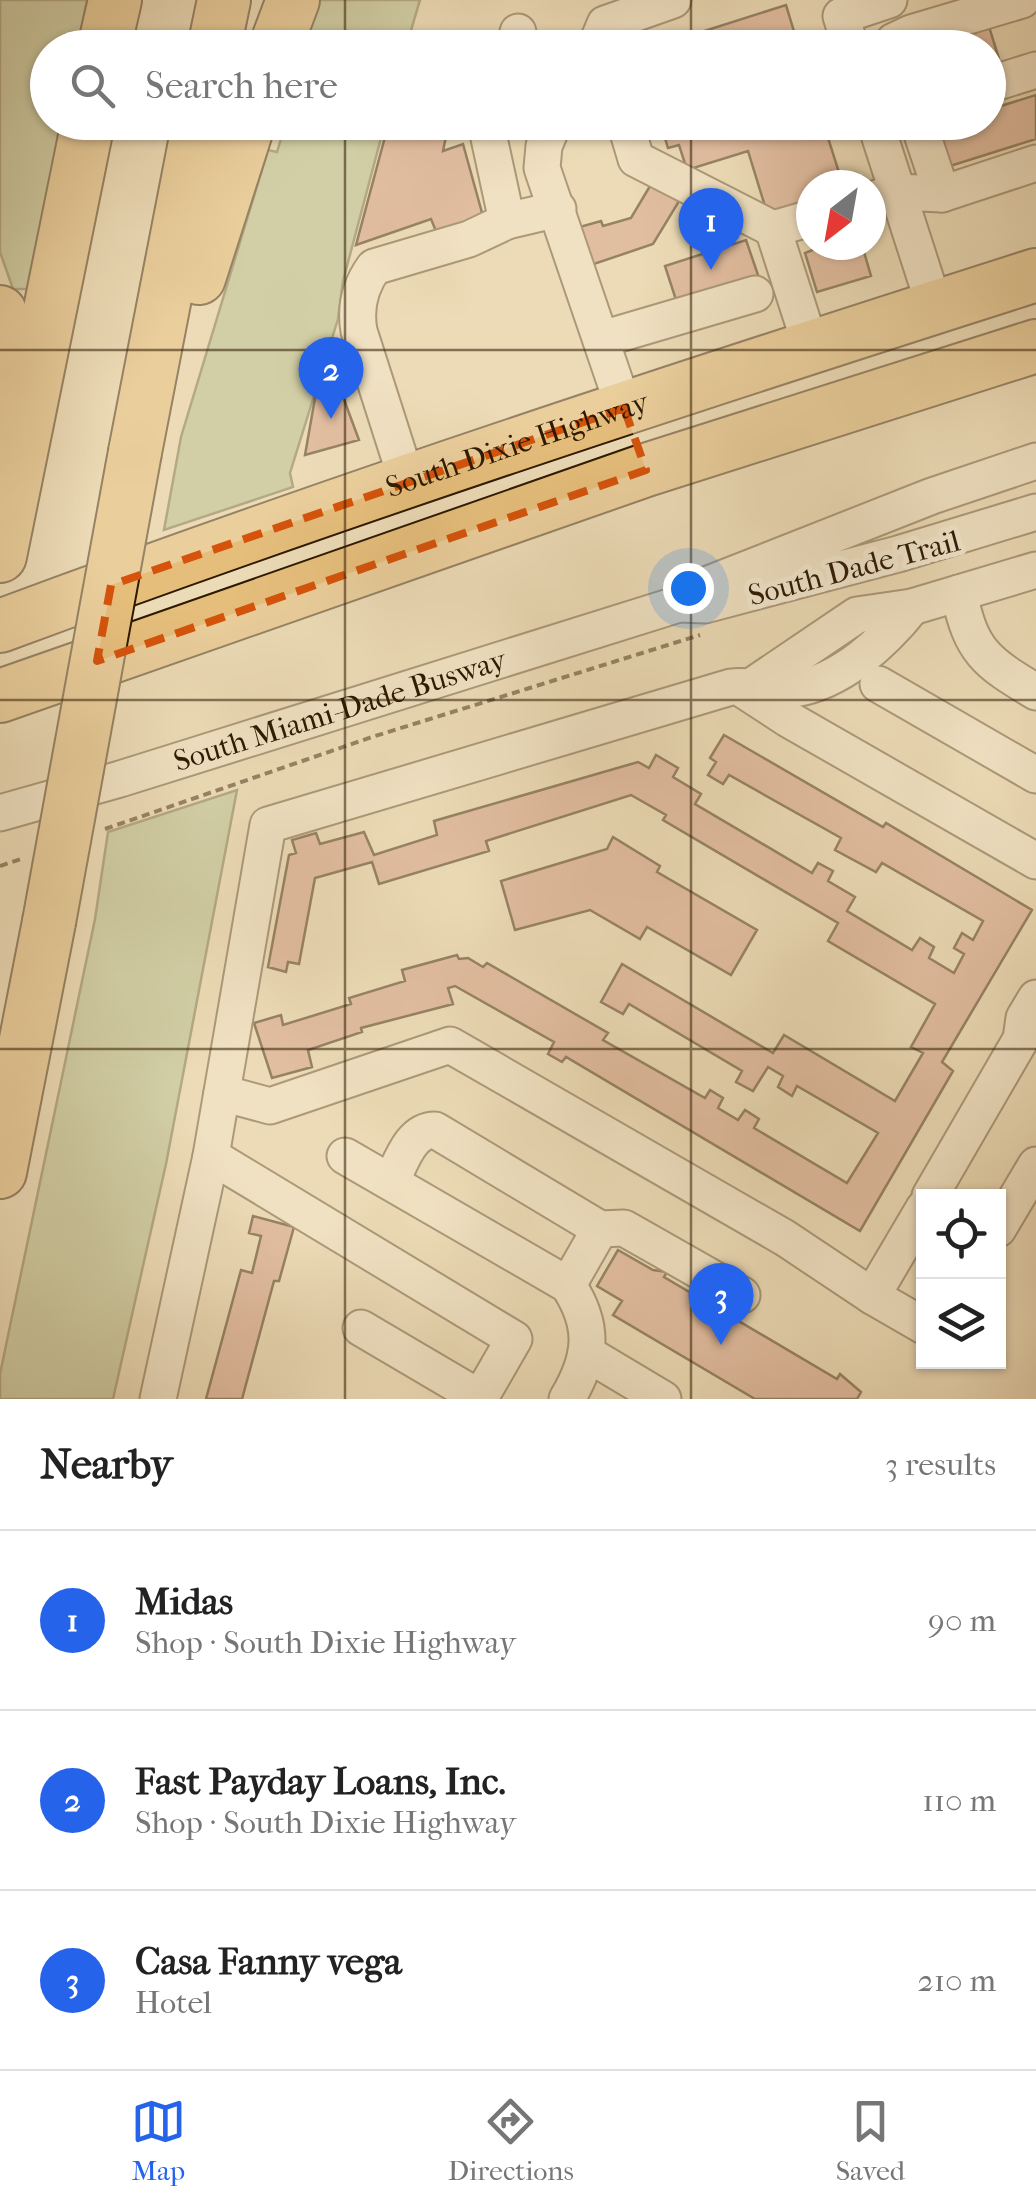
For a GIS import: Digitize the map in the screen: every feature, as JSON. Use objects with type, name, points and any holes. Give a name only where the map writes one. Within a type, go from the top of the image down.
[{"type":"highway","points":[[108,30],[115,0]]},
{"type":"highway","points":[[218,30],[224,0]]},
{"type":"highway","points":[[282,30],[293,0]]},
{"type":"highway","points":[[0,556],[84,140]]},
{"type":"highway","points":[[0,1172],[195,140]]},
{"type":"highway","points":[[153,357],[196,288],[243,140]]},
{"type":"highway","name":"South Dixie Highway","points":[[0,626],[220,544],[624,408],[1036,276]]},
{"type":"highway","points":[[0,312],[9,378],[11,498]]},
{"type":"highway","points":[[0,696],[646,470],[1036,346]]},
{"type":"highway","points":[[624,408],[646,470]]},
{"type":"street","points":[[604,30],[673,0]]},
{"type":"street","points":[[848,20],[889,0]]},
{"type":"street","points":[[921,30],[1022,0]]},
{"type":"street","points":[[1006,79],[1036,70]]},
{"type":"street","points":[[490,140],[506,222]]},
{"type":"street","points":[[546,140],[542,160],[624,408]]},
{"type":"street","points":[[630,140],[636,159],[772,229],[796,222]]},
{"type":"street","points":[[877,140],[881,170]]},
{"type":"street","points":[[924,140],[942,194]]},
{"type":"street","points":[[886,196],[942,194],[1036,162]]},
{"type":"street","points":[[886,200],[934,308]]},
{"type":"street","points":[[407,481],[358,331],[356,317],[366,278],[374,267],[469,239],[506,222],[558,209]]},
{"type":"street","points":[[772,229],[810,347]]},
{"type":"street","points":[[602,339],[755,294]]},
{"type":"street","name":"South Miami-Dade Busway","points":[[680,604],[696,589],[797,548],[1036,461]]},
{"type":"street","name":"South Miami-Dade Busway","points":[[0,813],[139,774],[680,604],[705,605],[898,554],[1036,512]]},
{"type":"street","points":[[158,1399],[211,1156],[268,825],[745,686],[857,615],[912,607],[1036,570]]},
{"type":"street","points":[[959,593],[965,621],[977,648],[1005,673],[1036,692]]},
{"type":"street","points":[[878,684],[1036,775]]},
{"type":"street","points":[[745,686],[804,728],[1036,862]]},
{"type":"street","points":[[934,1189],[1032,1014]]},
{"type":"street","points":[[222,1093],[270,1106],[450,1045],[772,1230],[916,1321]]},
{"type":"street","points":[[391,1182],[415,1138],[426,1130],[435,1130],[600,1229],[624,1228],[742,1296]]},
{"type":"street","points":[[211,1156],[514,1339],[480,1398],[361,1328]]},
{"type":"street","points":[[345,1156],[568,1285],[583,1309],[588,1343],[567,1399]]},
{"type":"street","points":[[1006,1216],[1036,1165]]},
{"type":"street","points":[[872,1296],[916,1222]]},
{"type":"street","points":[[568,1285],[600,1229]]},
{"type":"street","points":[[586,1353],[663,1399]]},
{"type":"path","name":"South Dade Trail","points":[[103,830],[372,736],[714,630]]},
{"type":"path","points":[[0,866],[34,854]]},
{"type":"highlighted area","points":[[624,408],[646,470],[97,661],[111,585]]},
{"type":"green space","points":[[0,0],[87,0],[81,30],[30,30],[30,140],[60,140],[32,289],[13,289],[0,252]]},
{"type":"green space","points":[[320,0],[420,0],[411,30],[309,30]]},
{"type":"green space","points":[[281,140],[380,140],[343,281],[338,319],[290,473],[293,487],[164,530],[181,437],[268,150],[277,152]]},
{"type":"green space","points":[[237,790],[166,1164],[113,1399],[0,1399],[0,1374],[95,919],[108,832]]},
{"type":"building","points":[[786,5],[794,30],[708,30]]},
{"type":"building","points":[[987,20],[990,30],[961,30]]},
{"type":"building","points":[[1036,95],[1036,139],[947,167],[938,140],[1006,140],[1006,104]]},
{"type":"building","points":[[384,140],[445,140],[443,151],[463,144],[484,220],[438,236],[431,219],[356,245]]},
{"type":"building","points":[[666,140],[829,140],[838,170],[796,170],[796,208],[768,216],[748,151],[687,170],[679,145],[668,148]]},
{"type":"building","points":[[653,181],[681,198],[653,244],[588,266],[576,228],[631,218]]},
{"type":"building","points":[[746,240],[758,275],[676,300],[665,266]]},
{"type":"building","points":[[807,260],[866,260],[871,276],[817,292]]},
{"type":"building","points":[[339,386],[359,440],[305,455],[315,398],[318,393]]},
{"type":"building","points":[[724,735],[883,827],[886,823],[1032,910],[942,1062],[953,1071],[860,1231],[566,1057],[562,1062],[548,1054],[554,1042],[455,986],[448,988],[453,1004],[361,1028],[362,1032],[308,1050],[312,1067],[272,1078],[254,1023],[281,1015],[283,1025],[351,1004],[349,998],[405,981],[402,970],[457,955],[483,967],[487,963],[608,1033],[603,1040],[705,1098],[710,1090],[723,1098],[718,1108],[738,1120],[745,1110],[759,1119],[754,1128],[847,1183],[878,1133],[797,1086],[792,1096],[778,1087],[783,1076],[768,1067],[753,1091],[736,1082],[742,1071],[629,1004],[623,1014],[601,1002],[622,964],[773,1053],[784,1035],[895,1101],[923,1053],[911,1047],[935,1004],[828,941],[838,923],[663,820],[666,815],[631,795],[486,841],[489,851],[379,884],[372,862],[315,878],[299,964],[288,962],[286,972],[268,967],[289,855],[296,853],[292,840],[316,833],[320,844],[364,832],[374,855],[437,835],[434,821],[638,762],[649,768],[656,755],[678,768],[673,777],[701,794],[695,804],[812,873],[818,863],[833,871],[828,881],[855,897],[847,911],[912,950],[920,938],[934,947],[929,958],[954,973],[964,954],[954,948],[962,933],[973,940],[983,921],[882,863],[876,872],[835,850],[841,838],[729,775],[723,784],[708,775],[716,762],[710,758]]},
{"type":"building","points":[[613,837],[660,866],[657,872],[757,930],[731,975],[647,927],[640,939],[590,910],[515,930],[501,881],[607,849]]},
{"type":"building","points":[[253,1216],[294,1227],[279,1281],[274,1281],[242,1399],[206,1399],[241,1270],[252,1273],[261,1236],[249,1233]]},
{"type":"building","points":[[618,1250],[653,1270],[667,1272],[664,1277],[837,1379],[840,1374],[861,1392],[857,1399],[755,1399],[613,1315],[622,1301],[597,1286]]},
{"type":"place","name":"Midas","points":[[711,270]]},
{"type":"place","name":"Fast Payday Loans, Inc.","points":[[331,419]]},
{"type":"place","name":"Casa Fanny vega","points":[[721,1345]]}]
